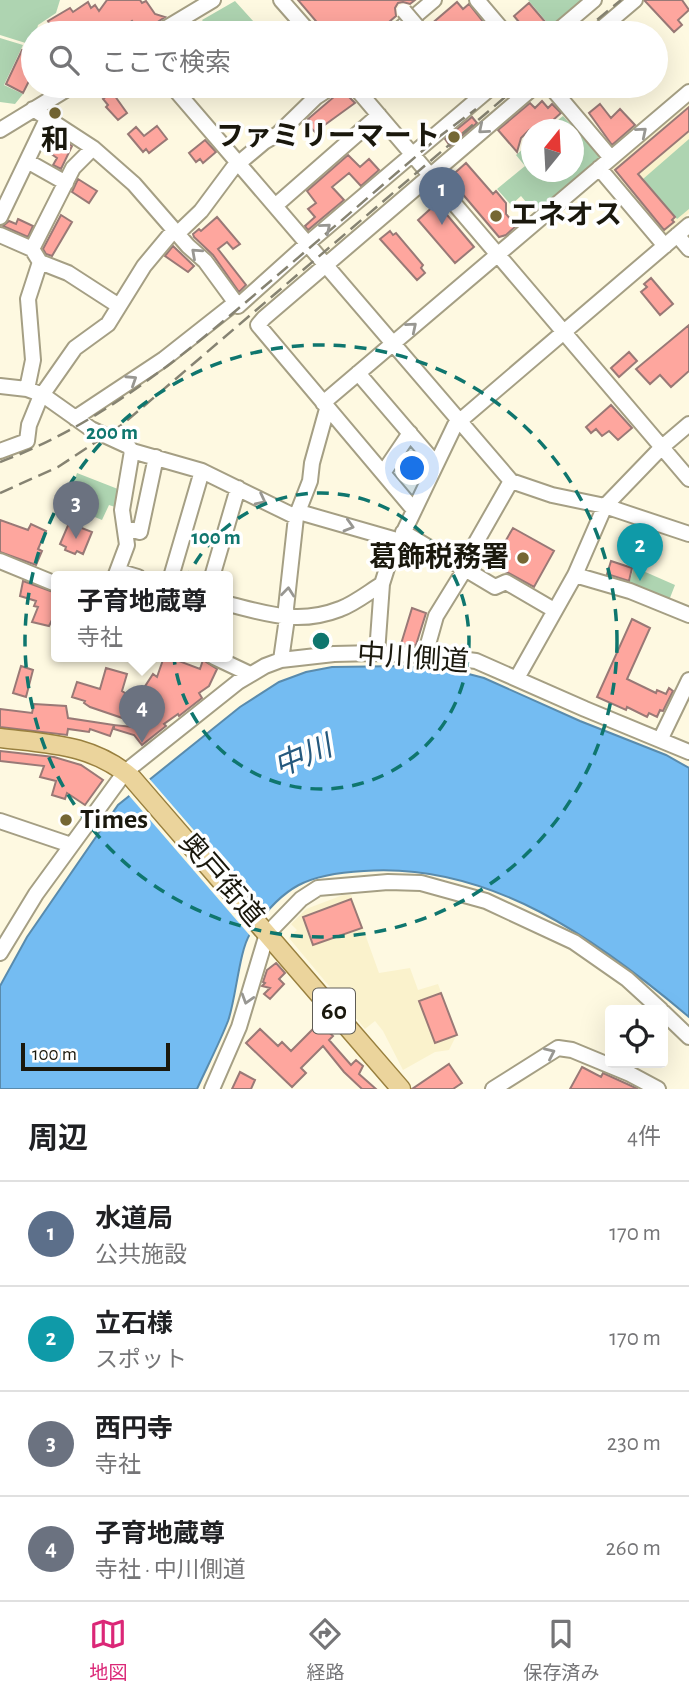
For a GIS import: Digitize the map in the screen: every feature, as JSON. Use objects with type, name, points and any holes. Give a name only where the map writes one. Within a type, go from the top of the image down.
[{"type":"main road","name":"奥戸街道","points":[[0,738],[79,749],[107,760],[131,777],[401,1089]]},
{"type":"street","points":[[178,21],[213,0]]},
{"type":"street","points":[[281,0],[299,21]]},
{"type":"street","points":[[409,21],[434,0]]},
{"type":"street","points":[[477,0],[495,21]]},
{"type":"street","points":[[569,21],[594,0]]},
{"type":"street","points":[[610,21],[635,0]]},
{"type":"street","points":[[403,14],[409,21]]},
{"type":"street","points":[[281,660],[298,515],[310,481],[325,406],[358,373],[689,92]]},
{"type":"street","points":[[0,130],[52,98]]},
{"type":"street","points":[[182,98],[511,481],[552,495],[605,506],[689,534]]},
{"type":"street","points":[[0,451],[27,441],[29,425],[43,395],[75,348],[108,324],[144,266],[176,232],[201,211],[239,163],[278,134],[317,98]]},
{"type":"street","points":[[364,98],[689,479]]},
{"type":"street","points":[[75,418],[164,359],[237,304],[479,98]]},
{"type":"street","points":[[414,510],[258,326],[429,174],[521,98]]},
{"type":"street","points":[[560,98],[611,158]]},
{"type":"street","points":[[33,110],[93,148],[134,184],[205,261],[237,304]]},
{"type":"street","points":[[275,206],[379,115]]},
{"type":"street","points":[[0,217],[47,119]]},
{"type":"street","points":[[27,389],[33,360],[28,299],[36,256],[65,183],[77,162],[93,148]]},
{"type":"street","points":[[27,161],[65,183]]},
{"type":"street","points":[[599,168],[665,246]]},
{"type":"street","points":[[377,651],[382,584],[388,565],[453,429],[459,421],[689,225]]},
{"type":"street","points":[[0,235],[68,273],[119,306]]},
{"type":"street","points":[[677,235],[689,249]]},
{"type":"street","points":[[358,373],[436,464]]},
{"type":"street","points":[[0,386],[27,389],[43,395],[91,429],[128,446],[132,451],[202,471],[298,515],[401,536],[495,587],[506,582],[554,610]]},
{"type":"street","points":[[517,678],[575,575],[605,506],[662,447],[689,424]]},
{"type":"street","points":[[383,473],[410,433]]},
{"type":"street","points":[[118,571],[127,545],[122,510],[132,451]]},
{"type":"street","points":[[126,528],[140,532],[156,457]]},
{"type":"street","points":[[173,571],[202,471]]},
{"type":"street","points":[[425,655],[436,616],[511,481]]},
{"type":"street","points":[[214,571],[238,488]]},
{"type":"street","points":[[0,561],[51,582]]},
{"type":"street","points":[[575,575],[630,591],[689,615]]},
{"type":"street","points":[[233,605],[287,618],[341,609],[382,584]]},
{"type":"street","name":"中川側道","points":[[0,953],[36,894],[71,845],[131,777],[250,674],[281,660],[377,651],[476,661],[689,752]]},
{"type":"street","points":[[225,662],[250,674]]},
{"type":"street","points":[[661,738],[689,680]]},
{"type":"street","points":[[0,821],[71,845]]},
{"type":"street","points":[[212,1089],[239,1027],[265,932],[295,904],[318,888],[388,882],[421,883],[486,901],[575,942],[627,979],[655,1005]]},
{"type":"street","points":[[668,1017],[689,1037]]},
{"type":"street","points":[[493,1089],[558,1048],[630,1074],[658,1089]]},
{"type":"shaded area","points":[[689,97],[689,213],[666,233],[660,233],[607,172],[609,166]]},
{"type":"shaded area","points":[[343,895],[351,895],[379,973],[410,968],[418,990],[438,984],[457,1034],[449,1050],[435,1052],[403,1070],[375,1021],[365,1029],[289,938],[297,930],[291,924],[306,909]]},
{"type":"green space","points":[[0,0],[60,0],[56,13],[44,21],[21,21],[21,42],[0,35]]},
{"type":"green space","points":[[528,0],[584,0],[558,21],[546,21]]},
{"type":"green space","points":[[235,1],[253,21],[203,21]]},
{"type":"green space","points":[[0,38],[21,44],[4,85],[21,93],[21,96],[15,104],[0,102]]},
{"type":"green space","points":[[584,139],[601,158],[584,173]]},
{"type":"green space","points":[[689,139],[689,209],[677,219],[643,179]]},
{"type":"green space","points":[[521,169],[521,182],[574,182],[537,215],[521,196],[511,205],[497,189]]},
{"type":"green space","points":[[77,473],[123,491],[118,508],[109,505],[102,520],[66,505]]},
{"type":"green space","points":[[634,567],[675,585],[668,603],[628,587]]},
{"type":"water","name":"中川","points":[[404,666],[461,672],[484,678],[580,721],[666,755],[689,768],[689,1017],[618,960],[540,912],[498,893],[455,879],[410,872],[344,873],[327,875],[298,885],[274,904],[250,934],[243,952],[228,1021],[197,1089],[0,1089],[0,986],[27,937],[118,805],[240,707],[279,682],[306,672],[332,667]]},
{"type":"pier","points":[[147,776],[269,917],[252,938],[126,792]]},
{"type":"building","points":[[107,0],[140,0],[142,3],[146,1],[155,14],[165,17],[159,21],[48,21],[70,8],[73,12],[88,2],[91,8],[95,5],[99,11]]},
{"type":"building","points":[[298,0],[415,0],[410,4],[398,3],[395,8],[396,16],[390,21],[316,21]]},
{"type":"building","points":[[644,0],[682,0],[689,10],[678,20],[682,25],[674,32],[668,26],[668,21],[664,21]]},
{"type":"building","points":[[457,2],[463,9],[469,4],[482,21],[435,21]]},
{"type":"building","points":[[529,3],[544,21],[518,21],[514,16]]},
{"type":"building","points":[[21,52],[21,92],[6,84]]},
{"type":"building","points":[[116,98],[127,113],[118,120],[106,107],[108,105],[103,99]]},
{"type":"building","points":[[333,98],[350,98],[355,103],[315,132],[309,126],[312,123],[308,119]]},
{"type":"building","points":[[542,101],[548,108],[552,104],[561,113],[554,119],[521,119],[521,138],[517,152],[498,130],[530,103],[535,108]]},
{"type":"building","points":[[600,104],[611,118],[620,109],[635,125],[612,145],[589,113]]},
{"type":"building","points":[[689,107],[689,131],[638,174],[675,217],[672,220],[674,222],[664,230],[615,170]]},
{"type":"building","points":[[472,117],[477,123],[450,146],[445,139]]},
{"type":"building","points":[[157,126],[167,139],[149,153],[146,149],[143,152],[128,134],[136,127],[144,136]]},
{"type":"building","points":[[51,132],[72,146],[61,169],[53,165],[57,158],[50,153],[56,145],[47,141]]},
{"type":"building","points":[[205,140],[216,152],[203,163],[200,159],[196,162],[189,153]]},
{"type":"building","points":[[348,155],[360,167],[369,159],[379,170],[361,186],[349,173],[332,187],[344,200],[308,230],[305,226],[315,217],[308,209],[316,203],[307,191]]},
{"type":"building","points":[[466,163],[493,194],[496,191],[506,203],[506,214],[516,226],[506,235],[499,237],[449,178]]},
{"type":"building","points":[[78,179],[97,191],[89,203],[72,192]]},
{"type":"building","points":[[437,203],[474,247],[455,263],[418,220]]},
{"type":"building","points":[[61,215],[72,222],[52,256],[46,254],[43,249]]},
{"type":"building","points":[[217,217],[240,244],[233,249],[227,242],[218,249],[246,285],[239,292],[213,255],[193,234],[199,229],[201,231]]},
{"type":"building","points":[[18,219],[33,226],[28,237],[3,226],[9,221],[16,224]]},
{"type":"building","points":[[390,231],[393,235],[396,233],[423,265],[421,268],[425,273],[417,280],[380,239]]},
{"type":"building","points":[[173,246],[194,266],[188,272],[165,256]]},
{"type":"building","points":[[651,278],[673,304],[660,315],[641,292],[647,287],[644,284]]},
{"type":"building","points":[[689,325],[689,371],[671,387],[660,375],[650,384],[636,369]]},
{"type":"building","points":[[629,352],[637,361],[619,377],[611,368]]},
{"type":"building","points":[[611,405],[632,428],[618,440],[609,431],[602,436],[596,429],[591,433],[586,427]]},
{"type":"building","points":[[0,520],[28,530],[31,524],[46,531],[38,549],[42,551],[36,565],[0,552]]},
{"type":"building","points":[[69,523],[92,532],[83,554],[65,550],[66,547],[60,544]]},
{"type":"building","name":"葛飾税務署","points":[[513,528],[554,551],[534,587],[492,564]]},
{"type":"building","points":[[611,561],[632,568],[629,581],[607,574]]},
{"type":"building","points":[[23,581],[51,591],[49,626],[32,622],[38,607],[34,606],[36,601],[20,596]]},
{"type":"building","points":[[412,608],[426,613],[416,645],[401,644]]},
{"type":"building","points":[[632,619],[650,628],[627,679],[656,693],[657,690],[666,694],[669,688],[673,691],[657,717],[649,713],[647,717],[627,707],[626,710],[597,697]]},
{"type":"building","points":[[162,662],[181,662],[200,669],[202,662],[206,662],[217,669],[209,686],[199,693],[202,698],[164,724],[166,726],[142,745],[134,735],[114,729],[114,725],[133,727],[134,722],[90,707],[85,701],[72,697],[77,682],[100,689],[106,668],[127,674],[122,691],[136,700],[153,674],[157,677]]},
{"type":"building","points":[[21,666],[33,670],[26,697],[13,693]]},
{"type":"building","points":[[34,704],[66,706],[68,718],[114,725],[110,736],[90,729],[89,732],[68,729],[67,735],[0,727],[0,709],[32,713]]},
{"type":"building","points":[[0,751],[54,757],[81,765],[103,780],[85,805],[67,793],[65,799],[52,795],[56,781],[40,777],[44,766],[0,761]]},
{"type":"building","points":[[351,899],[362,928],[313,945],[303,917]]},
{"type":"building","points":[[276,963],[285,973],[279,979],[284,984],[270,999],[264,994],[270,988],[262,986],[267,970]]},
{"type":"building","points":[[441,993],[457,1035],[435,1043],[419,1001]]},
{"type":"building","points":[[319,1023],[333,1036],[329,1040],[351,1065],[356,1060],[363,1066],[359,1074],[376,1089],[362,1089],[323,1046],[301,1068],[306,1073],[292,1087],[246,1043],[260,1029],[278,1046],[282,1042],[291,1051]]},
{"type":"building","points":[[449,1064],[462,1083],[453,1089],[412,1089]]},
{"type":"building","points":[[582,1067],[601,1077],[603,1073],[638,1089],[570,1089]]},
{"type":"building","points":[[240,1072],[255,1080],[251,1089],[232,1089]]},
{"type":"railway","points":[[596,21],[621,0]]},
{"type":"railway","points":[[0,493],[58,467],[123,424],[504,98]]},
{"type":"railway","points":[[0,462],[73,428],[173,362],[440,136],[476,109]]},
{"type":"place","name":"和","points":[[55,113]]},
{"type":"place","name":"ファミリーマート","points":[[454,137]]},
{"type":"place","name":"エネオス","points":[[496,216]]},
{"type":"place","name":"水道局","points":[[442,225]]},
{"type":"place","name":"西円寺","points":[[76,539]]},
{"type":"place","name":"葛飾税務署","points":[[523,558]]},
{"type":"place","name":"立石様","points":[[640,581]]},
{"type":"place","name":"子育地蔵尊","points":[[142,743]]},
{"type":"place","name":"Times","points":[[66,820]]}]
